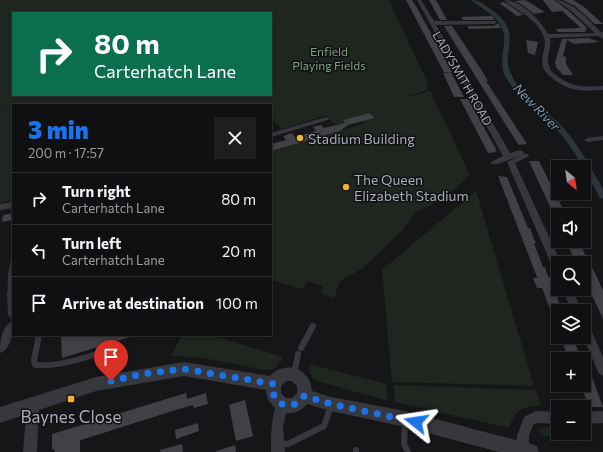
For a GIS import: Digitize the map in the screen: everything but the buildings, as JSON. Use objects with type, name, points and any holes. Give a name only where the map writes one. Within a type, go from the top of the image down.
[{"type":"street","name":"LADYSMITH ROAD","points":[[418,0],[509,159],[553,256]]},
{"type":"street","points":[[506,0],[535,19],[547,36],[548,44],[545,57],[546,68],[556,80],[569,88],[577,90],[603,88]]},
{"type":"street","points":[[557,0],[572,8],[602,35]]},
{"type":"street","points":[[432,23],[494,22]]},
{"type":"street","points":[[547,36],[602,35]]},
{"type":"street","points":[[272,135],[326,119]]},
{"type":"street","points":[[588,140],[603,138]]},
{"type":"street","points":[[495,162],[523,154]]},
{"type":"street","points":[[0,207],[12,205]]},
{"type":"street","points":[[0,348],[12,328]]},
{"type":"street","points":[[591,342],[603,370]]},
{"type":"street","points":[[1,414],[96,384],[142,374],[184,369],[274,384]]},
{"type":"street","points":[[286,374],[294,374],[303,381],[305,386],[304,396],[296,404],[282,404],[274,398],[272,392],[274,384],[281,376],[286,374]]},
{"type":"street","points":[[304,396],[331,404],[405,418],[504,449],[527,451],[523,436],[528,421],[536,417],[551,418]]},
{"type":"street","points":[[30,452],[33,403]]},
{"type":"street","points":[[277,448],[277,427],[282,404]]},
{"type":"street","points":[[591,418],[603,417]]},
{"type":"lane","points":[[12,266],[10,276],[12,314]]},
{"type":"lane","points":[[301,348],[313,326]]},
{"type":"lane","points":[[39,336],[34,360],[36,365],[54,365],[112,349]]},
{"type":"lane","points":[[294,374],[298,354]]},
{"type":"lane","points":[[277,448],[324,426],[331,404]]},
{"type":"lane","points":[[405,418],[404,444],[408,452]]},
{"type":"green space","name":"Enfield Playing Fields","points":[[0,0],[389,0],[429,86],[426,87],[428,90],[409,95],[411,96],[430,91],[470,175],[455,189],[431,205],[415,212],[403,230],[363,268],[340,281],[334,298],[321,294],[323,286],[307,281],[303,289],[272,280],[272,151],[366,123],[364,121],[375,118],[369,113],[343,120],[346,124],[334,123],[328,119],[332,118],[325,116],[281,129],[272,118],[272,104],[12,104],[12,200],[0,203]]},
{"type":"green space","points":[[476,191],[534,386],[392,382],[382,270]]},
{"type":"green space","points":[[181,336],[214,336],[283,357],[275,369],[264,370],[204,358],[171,356]]},
{"type":"green space","points":[[309,364],[386,384],[388,401],[314,380],[310,373]]},
{"type":"green space","points":[[394,385],[536,390],[541,405],[524,408],[517,412],[509,428],[395,402]]},
{"type":"green space","points":[[551,427],[551,437],[541,435],[539,429]]},
{"type":"green space","points":[[574,440],[587,440],[587,442]]},
{"type":"waterway","name":"New River","points":[[473,0],[493,13],[504,25],[508,39],[505,65],[509,77],[514,85],[562,131],[579,155],[603,196]]},
{"type":"place","name":"Stadium Building","points":[[300,138]]},
{"type":"place","name":"The Queen Elizabeth Stadium","points":[[346,187]]},
{"type":"place","name":"Baynes Close","points":[[71,399]]},
{"type":"route","points":[[111,381],[142,374],[184,369],[274,384],[272,392],[274,398],[284,405],[296,404],[304,396],[331,404],[405,418],[416,422]]}]
